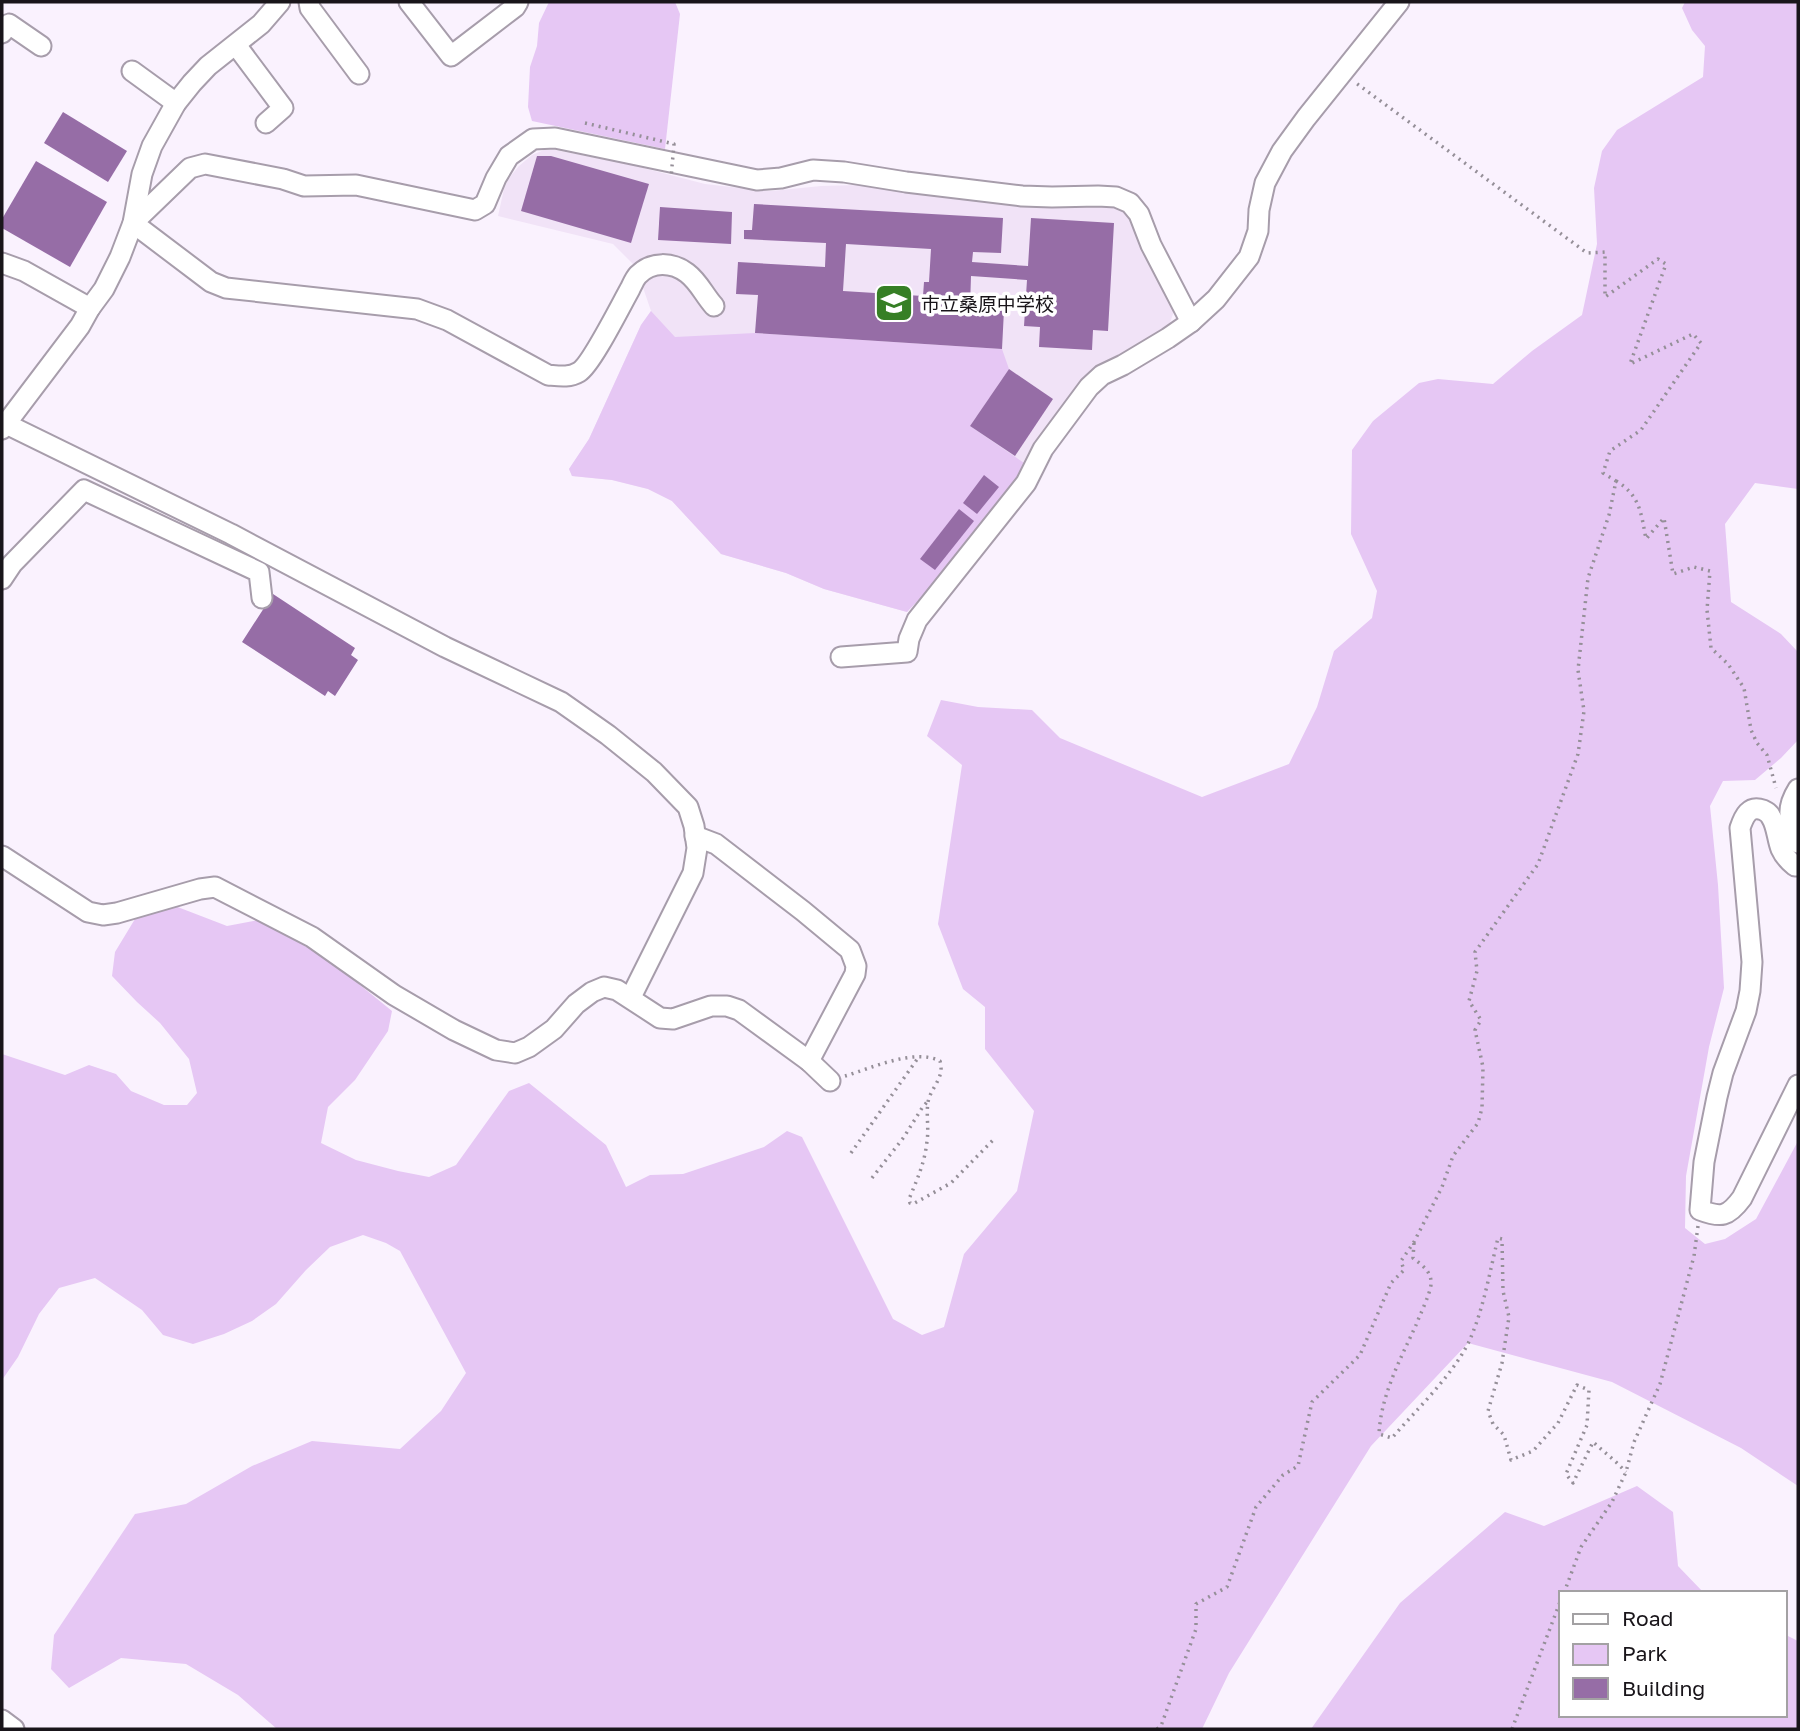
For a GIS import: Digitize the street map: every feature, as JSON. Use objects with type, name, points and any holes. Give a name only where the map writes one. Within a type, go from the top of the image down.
[{"type":"street","points":[[281,2],[261,24],[208,66],[176,103],[152,146],[142,174],[133,223],[104,289],[80,326],[3,425],[231,534],[445,647],[561,702],[654,772],[688,807],[697,848],[693,873],[631,997]]},
{"type":"street","points":[[309,2],[310,8],[359,74]]},
{"type":"street","points":[[409,2],[451,55],[518,2]]},
{"type":"street","points":[[841,657],[907,652],[917,620],[1026,483],[1043,449],[1089,387],[1102,375],[1157,345],[1191,322],[1216,299],[1249,257],[1258,231],[1265,183],[1282,151],[1399,2]]},
{"type":"street","points":[[2,33],[9,24],[41,46]]},
{"type":"street","points":[[236,44],[283,108],[266,123]]},
{"type":"street","points":[[132,71],[176,103]]},
{"type":"street","points":[[133,223],[190,168],[205,164],[283,179],[304,186],[356,185],[474,210],[485,204],[509,156],[533,139],[555,138],[757,180],[813,170],[1022,196],[1116,198],[1130,203],[1139,214],[1151,245],[1191,322]]},
{"type":"street","points":[[133,223],[211,282],[226,288],[417,309],[447,320],[548,375],[566,377],[582,371],[638,275],[654,265],[671,263],[685,271],[697,281],[714,306]]},
{"type":"street","points":[[2,263],[24,271],[90,308]]},
{"type":"street","points":[[2,579],[12,564],[84,490],[259,572],[262,597]]},
{"type":"street","points":[[1798,789],[1789,813],[1798,843]]},
{"type":"street","points":[[1798,866],[1788,861],[1781,850],[1773,818],[1766,811],[1756,808],[1749,810],[1740,828],[1752,962],[1750,991],[1746,1011],[1717,1097],[1704,1162],[1700,1210],[1715,1216],[1734,1209],[1798,1085]]},
{"type":"street","points":[[695,836],[716,844],[850,950],[856,966],[855,974],[810,1061]]},
{"type":"street","points":[[2,856],[88,912],[103,915],[215,887],[312,937],[394,995],[454,1030],[496,1050],[515,1052],[529,1047],[554,1029],[584,998],[604,987],[631,997],[660,1018],[673,1019],[711,1006],[727,1006],[739,1010],[810,1061],[830,1082]]},
{"type":"street","points":[[2,1720],[14,1729]]},
{"type":"path","points":[[1342,72],[1587,253],[1605,252],[1605,297],[1658,259],[1666,264],[1630,364],[1693,334],[1701,343],[1641,430],[1609,451],[1603,473],[1628,488],[1640,508],[1646,538],[1664,517],[1672,575],[1694,567],[1710,571],[1707,610],[1712,648],[1728,664],[1744,688],[1751,730],[1767,755],[1782,808],[1773,818]]},
{"type":"path","points":[[585,123],[674,144],[671,178]]},
{"type":"path","points":[[1157,1729],[1161,1726],[1196,1629],[1196,1604],[1227,1587],[1256,1507],[1283,1475],[1298,1466],[1312,1402],[1360,1355],[1391,1283],[1404,1270],[1401,1261],[1414,1242],[1442,1187],[1453,1156],[1478,1123],[1482,1108],[1483,1067],[1475,1030],[1480,1020],[1469,1001],[1477,971],[1475,952],[1538,864],[1578,754],[1584,711],[1578,670],[1588,578],[1609,515],[1616,481]]},
{"type":"path","points":[[830,1082],[901,1058],[932,1057],[940,1061],[940,1078],[928,1101],[872,1178]]},
{"type":"path","points":[[851,1153],[918,1058]]},
{"type":"path","points":[[928,1101],[927,1141],[922,1169],[909,1199],[913,1205],[951,1183],[995,1138]]},
{"type":"path","points":[[1565,1591],[1581,1547],[1612,1502],[1626,1472],[1634,1442],[1660,1384],[1694,1256],[1700,1210]]},
{"type":"path","points":[[1414,1242],[1413,1258],[1426,1268],[1432,1283],[1395,1371],[1380,1415],[1379,1434],[1392,1438],[1454,1366],[1471,1338],[1498,1238],[1502,1239],[1503,1291],[1509,1317],[1502,1363],[1488,1411],[1493,1424],[1504,1435],[1511,1460],[1533,1451],[1559,1423],[1577,1385],[1589,1390],[1587,1425],[1566,1474],[1573,1483],[1593,1442],[1626,1472]]},
{"type":"path","points":[[1512,1729],[1559,1605]]},
{"type":"shaded area","points":[[544,150],[628,164],[705,184],[771,191],[858,185],[970,195],[1107,202],[1124,210],[1131,218],[1173,304],[1173,314],[1162,334],[1118,361],[907,612],[824,589],[786,573],[721,554],[672,501],[648,489],[612,480],[572,476],[569,469],[589,439],[641,325],[651,311],[636,267],[613,244],[498,216],[509,178],[532,155]]},
{"type":"green space","points":[[549,2],[675,2],[680,14],[665,149],[532,121],[528,107],[530,67],[537,46],[539,23]]},
{"type":"green space","points":[[1685,2],[1798,2],[1798,489],[1755,483],[1725,524],[1731,602],[1781,634],[1798,652],[1798,740],[1755,780],[1723,781],[1710,806],[1724,988],[1709,1047],[1686,1176],[1685,1228],[1705,1244],[1725,1239],[1756,1219],[1798,1141],[1798,1486],[1741,1448],[1612,1382],[1468,1343],[1371,1446],[1229,1673],[1202,1729],[277,1729],[238,1695],[186,1664],[121,1658],[69,1688],[51,1669],[54,1635],[135,1514],[186,1504],[252,1466],[312,1441],[400,1449],[441,1411],[466,1373],[400,1251],[363,1235],[330,1247],[276,1304],[252,1321],[193,1344],[163,1335],[142,1310],[95,1278],[59,1288],[39,1314],[18,1357],[2,1380],[2,1054],[65,1075],[89,1065],[116,1074],[131,1091],[164,1105],[187,1105],[197,1093],[189,1059],[160,1023],[112,976],[115,952],[135,919],[175,906],[227,926],[259,920],[328,959],[392,1011],[388,1031],[355,1080],[328,1107],[321,1143],[356,1160],[429,1177],[456,1165],[509,1091],[529,1083],[606,1145],[626,1187],[650,1175],[683,1174],[764,1147],[787,1131],[802,1137],[893,1319],[922,1335],[944,1327],[964,1254],[1017,1191],[1034,1111],[985,1049],[985,1007],[963,989],[938,924],[962,765],[927,736],[941,700],[978,707],[1032,710],[1060,738],[1202,797],[1289,764],[1317,707],[1334,651],[1372,618],[1377,591],[1351,534],[1352,450],[1373,421],[1419,383],[1438,379],[1493,384],[1532,351],[1582,315],[1597,244],[1594,188],[1602,151],[1617,130],[1703,77],[1705,46],[1692,30],[1682,8]]},
{"type":"green space","points":[[651,311],[675,337],[755,333],[1002,349],[1009,369],[970,426],[1027,465],[1017,482],[937,581],[907,612],[824,589],[786,573],[721,554],[672,501],[648,489],[612,480],[572,476],[569,469],[589,439],[641,325]]},
{"type":"green space","points":[[1637,1486],[1673,1512],[1678,1566],[1702,1591],[1559,1591],[1559,1717],[1786,1717],[1786,1635],[1798,1641],[1798,1729],[1311,1729],[1400,1603],[1505,1512],[1544,1526]]},
{"type":"building","points":[[63,112],[127,151],[108,182],[44,143]]},
{"type":"building","points":[[537,156],[551,156],[649,184],[631,243],[521,211]]},
{"type":"building","points":[[36,161],[107,202],[70,267],[2,228],[2,219]]},
{"type":"building","points":[[754,204],[1003,218],[1001,253],[973,252],[972,262],[1028,266],[1031,218],[1114,223],[1108,331],[1093,330],[1092,350],[1039,347],[1040,327],[1024,326],[1027,280],[971,276],[970,307],[1004,310],[1002,349],[755,333],[758,295],[736,294],[738,262],[825,267],[826,243],[744,239],[744,230],[752,230]],"holes":[[[846,244],[931,249],[929,282],[924,282],[923,296],[843,291]]]},
{"type":"building","points":[[660,207],[732,212],[731,244],[658,240]]},
{"type":"building","points":[[1009,369],[1053,399],[1015,456],[970,426]]},
{"type":"building","points":[[984,475],[999,487],[977,514],[963,503]]},
{"type":"building","points":[[959,509],[974,521],[935,570],[920,559]]},
{"type":"building","points":[[273,594],[355,648],[351,655],[358,660],[335,696],[328,691],[325,696],[242,642]]},
{"type":"place","name":"市立桑原中学校","points":[[894,303]]}]
